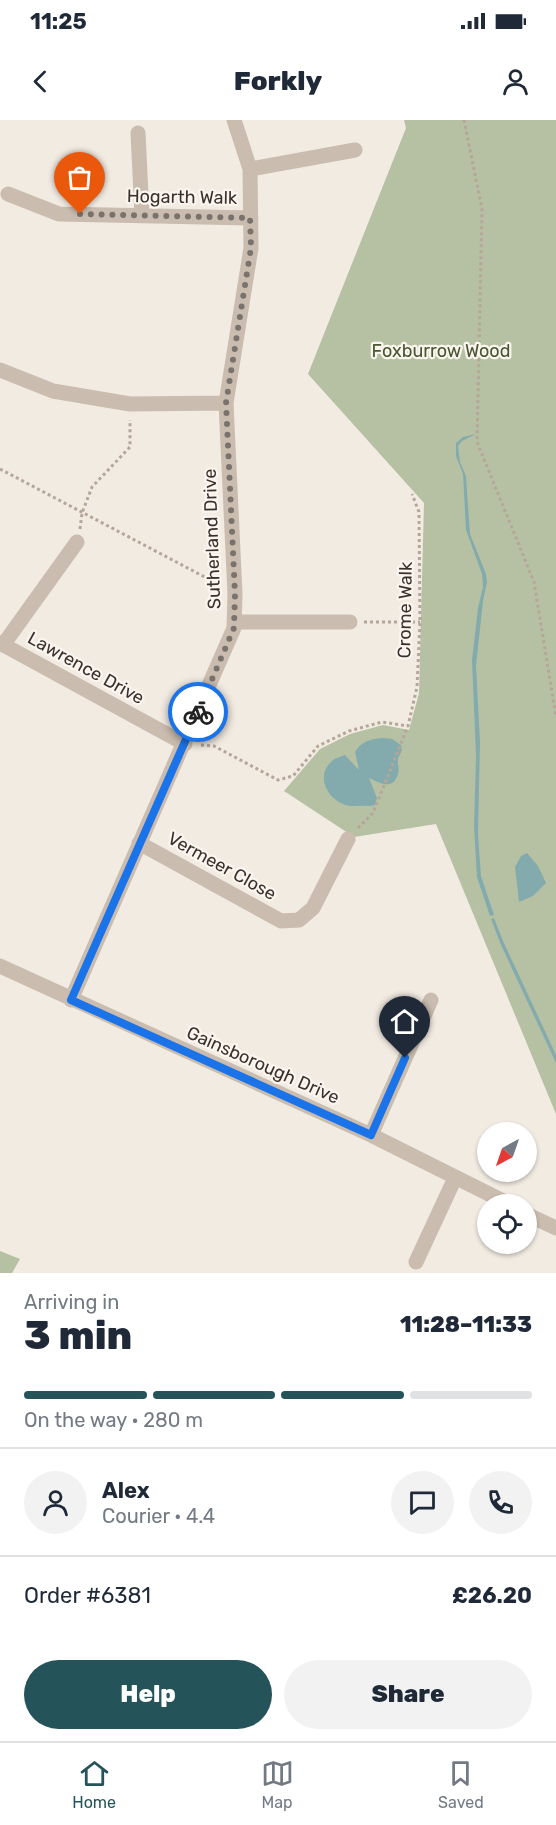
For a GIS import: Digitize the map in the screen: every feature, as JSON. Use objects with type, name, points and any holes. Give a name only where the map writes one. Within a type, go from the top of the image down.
[{"type":"street","name":"Sutherland Drive","points":[[71,1000],[234,628],[235,594],[226,403],[251,248],[250,169],[234,120]]},
{"type":"street","points":[[138,134],[142,215]]},
{"type":"street","points":[[250,169],[355,150]]},
{"type":"street","name":"Hogarth Walk","points":[[8,194],[59,214],[250,218]]},
{"type":"street","points":[[0,370],[53,391],[130,404],[226,403]]},
{"type":"street","points":[[2,644],[78,542]]},
{"type":"street","points":[[234,622],[350,622]]},
{"type":"street","name":"Lawrence Drive","points":[[2,644],[185,744]]},
{"type":"street","name":"Vermeer Close","points":[[139,843],[280,921],[299,921],[313,908],[348,838]]},
{"type":"street","name":"Gainsborough Drive","points":[[0,966],[371,1135],[488,1194]]},
{"type":"street","points":[[371,1135],[431,1000]]},
{"type":"street","points":[[416,1262],[456,1178]]},
{"type":"street","points":[[537,1219],[556,1228]]},
{"type":"path","points":[[464,120],[482,208],[477,442],[534,582],[556,717]]},
{"type":"path","points":[[78,542],[82,513],[92,487],[130,447],[130,404]]},
{"type":"path","points":[[0,469],[235,594]]},
{"type":"path","name":"Crome Walk","points":[[348,838],[373,813],[408,726],[417,687],[420,622],[419,512],[412,494]]},
{"type":"path","points":[[350,622],[420,622]]},
{"type":"path","points":[[185,744],[214,746],[278,780],[293,776],[318,746],[349,731],[382,722],[408,726]]},
{"type":"green space","name":"Foxburrow Wood","points":[[404,120],[556,120],[556,1114],[436,824],[354,837],[284,791],[320,749],[350,734],[383,725],[409,730],[419,693],[424,503],[308,374],[406,128]]},
{"type":"green space","points":[[0,1251],[20,1259],[12,1273],[0,1273]]},
{"type":"water","points":[[476,434],[462,441],[458,446],[460,462],[466,476],[470,534],[487,582],[476,666],[480,742],[478,835],[481,876],[494,915],[490,916],[477,877],[474,826],[476,756],[472,660],[478,608],[483,587],[482,574],[466,530],[463,474],[456,456],[456,443],[463,437]]},
{"type":"water","points":[[383,738],[392,739],[401,745],[402,749],[398,759],[399,772],[396,779],[386,784],[369,778],[377,798],[375,805],[347,805],[339,802],[328,791],[324,783],[326,768],[336,758],[345,755],[359,770],[355,752],[360,745]]},
{"type":"water","points":[[527,853],[538,866],[546,883],[533,896],[519,902],[515,867],[521,856]]},
{"type":"water","points":[[494,918],[556,1055],[556,1063],[501,945],[491,919]]},
{"type":"way so far","points":[[80,214],[250,218],[251,248],[226,403],[235,594],[234,628],[198,712]]},
{"type":"route","points":[[198,712],[71,1000],[371,1135],[405,1058]]}]
